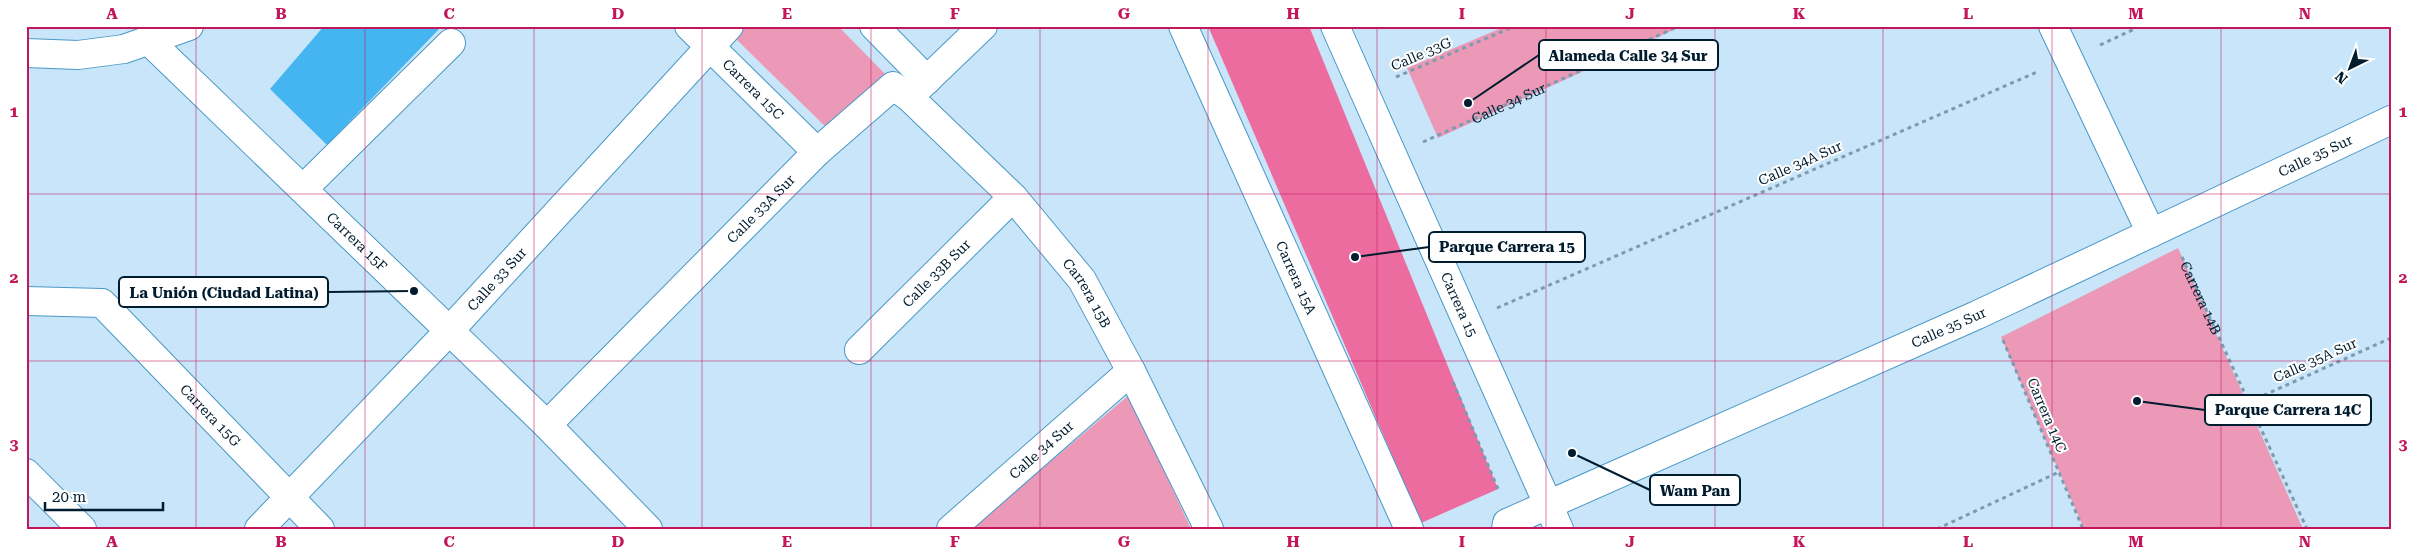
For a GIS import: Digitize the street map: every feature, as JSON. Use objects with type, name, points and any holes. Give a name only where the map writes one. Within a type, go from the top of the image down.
[{"type":"street","points":[[26,53],[78,55],[124,49],[189,26]]},
{"type":"street","name":"Carrera 15C","points":[[689,26],[817,152]]},
{"type":"street","name":"Calle 33 Sur","points":[[259,529],[450,330],[730,26]]},
{"type":"street","name":"Carrera 15B","points":[[874,26],[918,88],[1082,280],[1131,371],[1209,529]]},
{"type":"street","points":[[918,88],[983,26]]},
{"type":"street","name":"Carrera 15A","points":[[1183,26],[1409,529]]},
{"type":"street","name":"Carrera 15","points":[[1334,26],[1554,518]]},
{"type":"street","points":[[2054,26],[2151,233]]},
{"type":"street","name":"Carrera 15F","points":[[149,41],[548,424],[648,529]]},
{"type":"street","points":[[303,189],[451,43]]},
{"type":"street","name":"Calle 33A Sur","points":[[548,424],[817,152],[894,86],[918,88]]},
{"type":"street","name":"Calle 35 Sur","points":[[1506,529],[1507,523],[1554,518],[2391,120]]},
{"type":"street","name":"Calle 33B Sur","points":[[859,350],[1013,197]]},
{"type":"street","name":"Carrera 15G","points":[[26,301],[102,304],[320,529]]},
{"type":"street","name":"Calle 34 Sur","points":[[951,529],[1131,371]]},
{"type":"street","points":[[29,480],[82,529]]},
{"type":"path","name":"Calle 33G","points":[[1363,91],[1515,26]]},
{"type":"path","name":"Calle 34 Sur","points":[[1393,156],[1679,26]]},
{"type":"path","name":"Calle 34A Sur","points":[[1467,321],[2141,26]]},
{"type":"path","name":"Carrera 14B","points":[[2151,233],[2178,248],[2307,529]]},
{"type":"path","name":"Carrera 14C","points":[[1990,310],[2083,529]]},
{"type":"path","name":"Calle 35A Sur","points":[[2249,402],[2391,338]]},
{"type":"path","points":[[1937,529],[2059,472]]},
{"type":"shaded area","points":[[744,26],[838,26],[889,78],[834,135],[733,36]]},
{"type":"shaded area","points":[[1208,26],[1309,26],[1498,489],[1421,523]]},
{"type":"shaded area","points":[[1506,26],[1682,26],[1438,138],[1407,68]]},
{"type":"shaded area","points":[[2178,248],[2303,529],[2084,529],[2001,337]]},
{"type":"shaded area","points":[[1129,395],[1191,529],[971,529]]},
{"type":"building","points":[[324,26],[442,26],[327,145],[270,89]]},
{"type":"place","name":"Alameda Calle 34 Sur","points":[[1468,103]]},
{"type":"place","name":"Parque Carrera 15","points":[[1355,257]]},
{"type":"place","name":"La Unión (Ciudad Latina)","points":[[414,291]]},
{"type":"place","name":"Parque Carrera 14C","points":[[2137,401]]},
{"type":"place","name":"Wam Pan","points":[[1572,453]]}]
